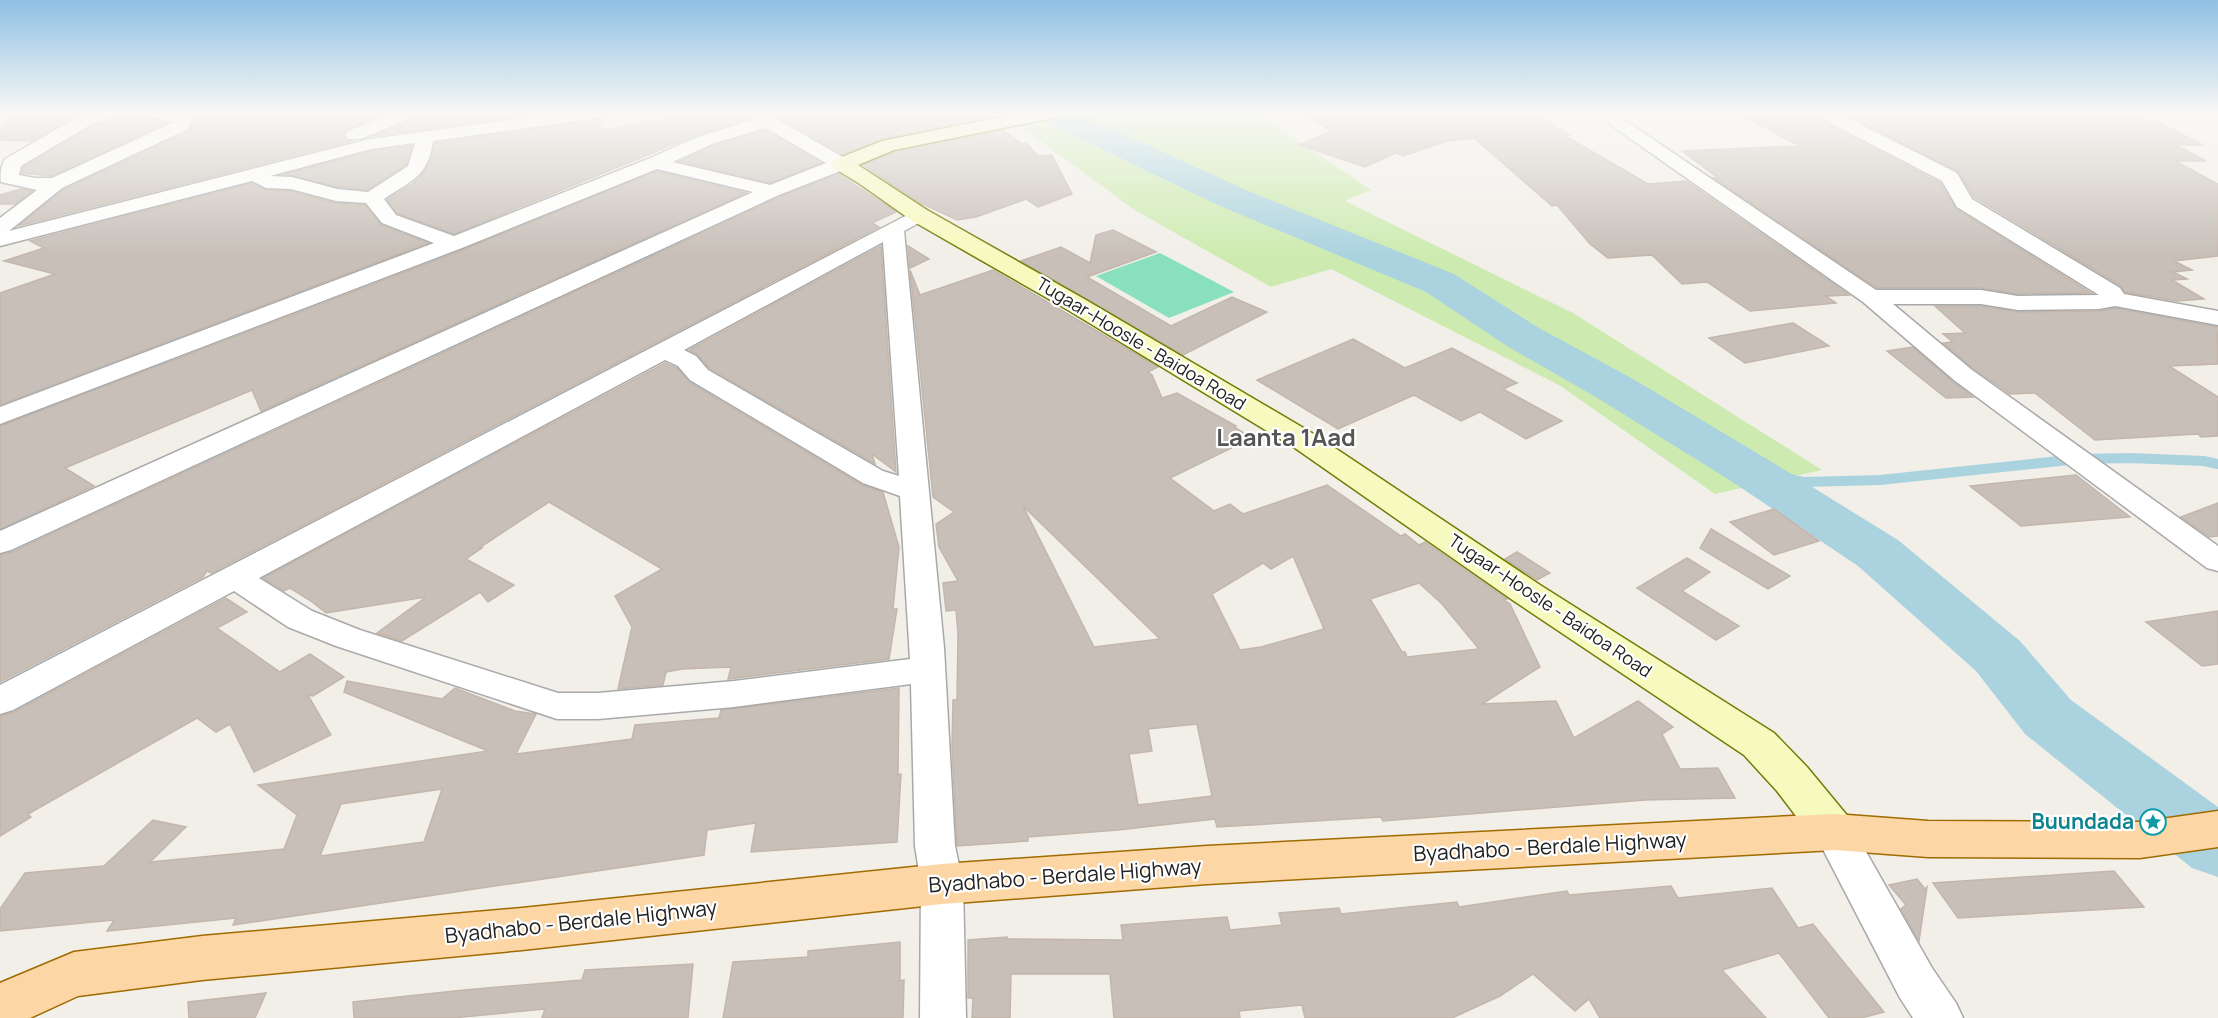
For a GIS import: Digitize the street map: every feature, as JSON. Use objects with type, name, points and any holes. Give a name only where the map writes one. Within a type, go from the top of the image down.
[{"type":"main road","points":[[841,164],[850,161]]},
{"type":"main road","name":"Tugaar-Hoosle - Baidoa Road","points":[[841,164],[868,179],[906,222],[1087,311],[1306,442],[1527,593],[1759,744],[1792,779],[1834,832]]},
{"type":"main road","name":"Byadhabo - Berdale Highway","points":[[0,1007],[74,974],[202,958],[522,929],[942,884],[1207,866],[1834,832],[1928,840],[2140,840],[2218,829]]},
{"type":"street","points":[[16,161],[12,163],[8,178],[35,184],[55,184]]},
{"type":"street","points":[[0,228],[55,184],[108,161]]},
{"type":"street","points":[[0,240],[103,211],[309,161]]},
{"type":"street","points":[[255,175],[266,182],[292,183],[336,195],[372,198],[416,169],[419,161]]},
{"type":"street","points":[[0,416],[454,243],[661,161]]},
{"type":"street","points":[[835,161],[841,164]]},
{"type":"street","points":[[1672,161],[1870,297],[1963,375],[2218,561]]},
{"type":"street","points":[[1918,161],[1950,177],[1964,203],[2112,293],[2115,299]]},
{"type":"street","points":[[655,163],[772,191]]},
{"type":"street","points":[[0,543],[772,191],[841,164]]},
{"type":"street","points":[[372,198],[389,219],[454,243]]},
{"type":"street","points":[[0,701],[906,222],[914,491],[927,648],[935,846],[942,884],[943,1018]]},
{"type":"street","points":[[1870,297],[1981,297],[2018,303],[2099,302],[2115,299],[2218,318]]},
{"type":"street","points":[[664,350],[687,361],[699,375],[873,477],[914,491]]},
{"type":"street","points":[[233,576],[300,619],[348,638],[556,706],[598,706],[734,694],[927,669]]},
{"type":"street","points":[[1834,832],[1916,983],[1940,1018]]},
{"type":"green space","points":[[1067,161],[1327,161],[1371,190],[1345,201],[1573,313],[1822,470],[1715,494],[1559,385],[1331,269],[1271,287],[1133,209]]},
{"type":"green space","points":[[1160,253],[1234,292],[1169,318],[1096,276]]},
{"type":"building","points":[[34,161],[86,161],[52,176],[22,173],[23,167]]},
{"type":"building","points":[[126,161],[275,161],[18,226],[63,190]]},
{"type":"building","points":[[335,161],[407,161],[406,165],[367,190],[337,187],[285,174]]},
{"type":"building","points":[[428,161],[634,161],[454,234],[397,213],[387,200],[412,184],[424,172]]},
{"type":"building","points":[[680,161],[817,161],[821,163],[770,183]]},
{"type":"building","points":[[874,161],[1055,161],[1072,194],[1038,207],[1026,199],[976,217],[957,220],[919,202],[863,165]]},
{"type":"building","points":[[1346,161],[1379,161],[1365,167]]},
{"type":"building","points":[[1500,161],[1607,161],[1648,184],[1686,181],[1849,295],[1826,296],[1836,303],[1750,311],[1707,282],[1682,284],[1652,255],[1608,258],[1590,244],[1557,205],[1552,206]]},
{"type":"building","points":[[1695,161],[1897,161],[1940,183],[1956,209],[2091,293],[2018,294],[1981,288],[1877,288],[1714,178],[1718,178]]},
{"type":"building","points":[[1937,161],[2205,161],[2175,161],[2218,184],[2218,256],[2174,261],[2192,270],[2173,272],[2187,279],[2172,280],[2204,299],[2177,301],[2125,292],[2121,286],[1974,197],[1958,171]]},
{"type":"building","points":[[657,171],[746,193],[261,411],[252,390],[65,468],[94,486],[0,529],[0,426],[463,250]]},
{"type":"building","points":[[839,174],[896,212],[872,223],[879,227],[211,573],[207,571],[203,577],[0,682],[0,555],[12,552],[780,197]]},
{"type":"building","points":[[252,183],[266,190],[291,191],[335,203],[365,205],[381,225],[428,243],[0,405],[0,293],[55,274],[4,261],[44,248],[30,241]]},
{"type":"building","points":[[21,189],[32,191],[15,204],[0,204],[0,195]]},
{"type":"building","points":[[1113,230],[1156,252],[1087,277],[1171,326],[1232,297],[1267,312],[1183,355],[1021,261],[1061,247],[1090,263],[1096,235]]},
{"type":"building","points":[[881,246],[896,472],[872,454],[875,464],[709,368],[698,355],[689,350]]},
{"type":"building","points":[[908,246],[929,259],[910,268]]},
{"type":"building","points":[[910,270],[920,295],[993,270],[1158,367],[1148,372],[1152,375],[1162,398],[1177,393],[1236,426],[1234,427],[1252,438],[1170,478],[1214,511],[1230,504],[1243,514],[1327,485],[1401,536],[1405,534],[1419,545],[1425,542],[1507,599],[1504,600],[1510,604],[1540,667],[1482,704],[1556,701],[1574,738],[1638,701],[1673,727],[1662,734],[1680,769],[1718,768],[1735,798],[1645,800],[1383,821],[1381,817],[1217,827],[1215,819],[1028,837],[1028,841],[957,846],[952,747],[953,700],[957,700],[958,633],[956,610],[946,611],[943,583],[958,581],[939,547],[936,524],[954,512],[933,497]],"holes":[[[1023,506],[1160,639],[1094,647]],[[1293,556],[1324,629],[1261,647],[1240,650],[1212,594],[1263,563],[1271,569]],[[1419,583],[1442,604],[1479,649],[1407,657],[1370,599]],[[1197,724],[1212,796],[1138,805],[1129,754],[1152,751],[1148,729]]]},
{"type":"building","points":[[1935,306],[1981,306],[2018,312],[2099,311],[2115,308],[2217,327],[2218,364],[2169,366],[2218,397],[2218,436],[2201,437],[2198,434],[2095,440],[2035,393],[2010,394],[1943,343],[1953,342],[1943,334],[1965,333]]},
{"type":"building","points":[[1793,323],[1829,346],[1745,363],[1709,338]]},
{"type":"building","points":[[1353,339],[1405,368],[1452,348],[1517,383],[1503,389],[1562,421],[1526,439],[1480,412],[1461,421],[1414,395],[1338,429],[1257,380]]},
{"type":"building","points":[[1913,347],[1973,397],[1946,398],[1887,351]]},
{"type":"building","points":[[665,363],[677,368],[689,382],[862,485],[883,492],[899,547],[893,609],[897,609],[889,659],[728,679],[731,667],[682,669],[666,672],[663,685],[618,689],[632,627],[615,596],[662,569],[549,502],[466,559],[514,585],[488,602],[480,592],[402,641],[377,633],[426,597],[326,613],[290,588],[284,591],[263,578]]},
{"type":"building","points":[[2076,475],[2130,517],[2021,526],[1970,486]]},
{"type":"building","points":[[2218,503],[2218,536],[2209,537],[2181,517]]},
{"type":"building","points":[[1774,509],[1819,541],[1774,555],[1730,522]]},
{"type":"building","points":[[1711,529],[1790,576],[1768,589],[1700,548]]},
{"type":"building","points":[[1517,552],[1550,573],[1537,580],[1505,559]]},
{"type":"building","points":[[1687,558],[1710,572],[1682,591],[1739,626],[1716,640],[1637,588]]},
{"type":"building","points":[[226,598],[247,612],[217,628],[280,672],[310,654],[344,677],[313,696],[308,695],[331,735],[254,772],[230,724],[216,732],[197,718],[28,814],[31,817],[0,836],[0,716],[14,712]]},
{"type":"building","points":[[2218,611],[2218,664],[2202,666],[2146,622]]},
{"type":"building","points":[[347,681],[442,699],[455,688],[515,711],[536,714],[516,754],[632,739],[635,725],[719,718],[721,710],[899,688],[898,775],[901,774],[897,842],[751,852],[756,823],[707,830],[704,855],[233,925],[236,918],[107,931],[114,920],[0,931],[0,909],[25,873],[104,866],[153,820],[186,827],[150,862],[284,849],[297,815],[258,785],[488,751],[344,692]],"holes":[[[442,789],[424,842],[320,856],[341,804]]]},
{"type":"building","points":[[2114,871],[2144,907],[1958,918],[1933,883]]},
{"type":"building","points":[[1917,879],[1925,889],[1927,887],[1919,941],[1901,909],[1906,905],[1889,885]]},
{"type":"building","points":[[1671,886],[1678,898],[1772,888],[1798,928],[1813,924],[1884,1012],[1861,1018],[1829,1018],[1779,953],[1722,970],[1766,1018],[1600,1018],[1589,999],[1575,1011],[1533,974],[1500,996],[1452,1018],[1305,1018],[1302,1005],[1239,1011],[1240,1018],[1114,1018],[1110,974],[1011,974],[1010,1018],[972,1018],[973,998],[968,998],[968,940],[1007,937],[1007,939],[1123,940],[1121,925],[1227,917],[1230,930],[1282,925],[1279,913],[1339,908],[1341,914],[1457,902],[1459,907],[1567,891],[1569,895]]},
{"type":"building","points":[[900,942],[900,981],[904,980],[903,1018],[723,1018],[733,962],[808,957],[808,951]]},
{"type":"building","points":[[693,964],[688,1018],[542,1018],[545,1009],[452,1018],[354,1018],[353,1002],[582,980],[585,970]]},
{"type":"building","points":[[266,993],[255,1018],[189,1018],[188,1002]]},
{"type":"waterway","points":[[1153,161],[1233,198],[1440,283],[1523,337],[1616,389],[1749,470],[1878,553],[1998,656],[2048,717],[2218,847]]},
{"type":"waterway","points":[[1749,470],[1803,482],[1880,480],[2078,459],[2130,458],[2204,461],[2218,464]]},
{"type":"place","name":"Buundada","points":[[2153,822]]},
{"type":"district","name":"Laanta 1Aad","points":[[1286,438]]}]
